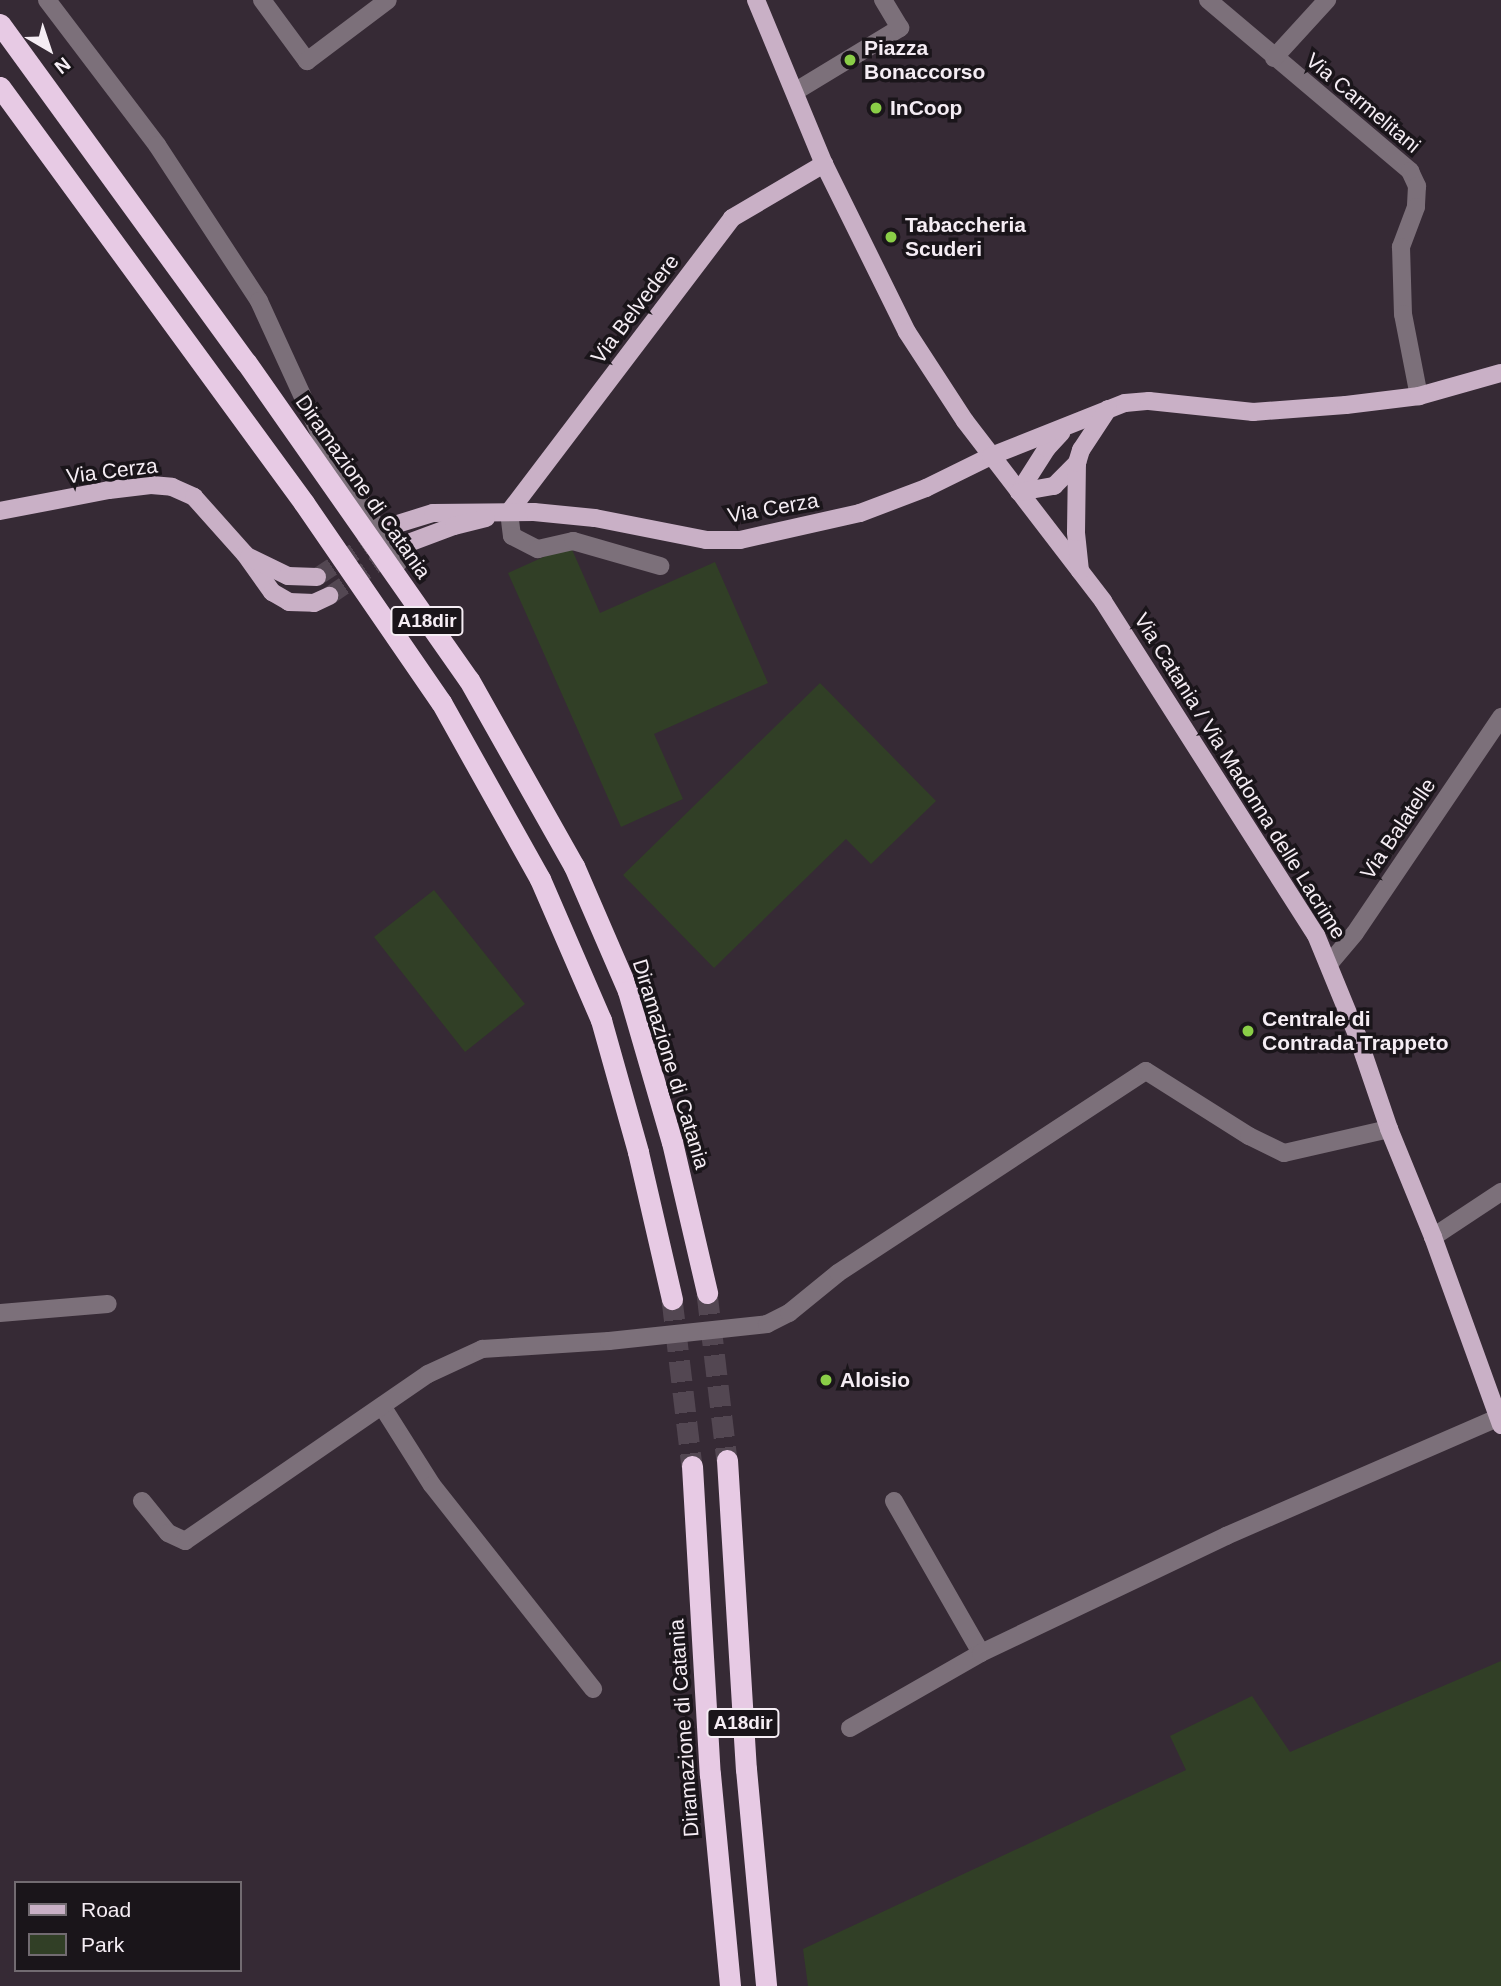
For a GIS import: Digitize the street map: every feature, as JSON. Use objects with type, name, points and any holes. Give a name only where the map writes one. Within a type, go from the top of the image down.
[{"type":"highway","name":"Diramazione di Catania","points":[[0,24],[247,362],[468,680],[574,866],[628,990],[672,1142],[707,1293]]},
{"type":"highway","name":"A18dir","points":[[0,87],[304,503],[441,702],[540,879],[601,1020],[638,1152],[672,1299]]},
{"type":"highway","name":"A18dir","points":[[727,1460],[746,1769],[766,1986]]},
{"type":"highway","name":"Diramazione di Catania","points":[[692,1466],[711,1787],[730,1986]]},
{"type":"main road","name":"Via Catania / Via Madonna delle Lacrime","points":[[756,0],[824,164],[906,332],[992,456],[1080,571],[1205,757],[1317,935],[1389,1129],[1433,1237],[1500,1421]]},
{"type":"main road","name":"Via Belvedere","points":[[509,512],[732,218],[824,164]]},
{"type":"main road","name":"Via Cerza","points":[[509,512],[595,518],[706,540],[740,540],[860,513],[926,488],[992,456],[1125,403],[1149,401],[1253,412],[1419,396],[1501,373]]},
{"type":"main road","points":[[1080,571],[1076,532],[1077,463],[1081,450],[1108,410]]},
{"type":"main road","points":[[1019,492],[1047,448],[1066,428]]},
{"type":"main road","points":[[1019,492],[1054,486],[1077,463]]},
{"type":"main road","name":"Via Cerza","points":[[0,511],[109,490],[150,485],[173,487],[194,497],[245,554]]},
{"type":"main road","points":[[394,525],[433,513],[509,512]]},
{"type":"main road","points":[[403,545],[454,526],[509,512]]},
{"type":"main road","points":[[245,554],[288,576],[317,578]]},
{"type":"main road","points":[[245,554],[272,592],[289,602],[314,603],[330,596]]},
{"type":"street","points":[[47,0],[157,145],[259,301],[319,432],[468,680]]},
{"type":"street","points":[[262,0],[307,61],[387,0]]},
{"type":"street","points":[[796,91],[900,28],[883,0]]},
{"type":"street","name":"Via Carmelitani","points":[[1208,0],[1410,171],[1417,186],[1416,207],[1401,247],[1403,314],[1419,396]]},
{"type":"street","points":[[1274,58],[1327,0]]},
{"type":"street","points":[[509,512],[512,536],[538,549],[573,541],[660,566]]},
{"type":"street","name":"Via Balatelle","points":[[1329,964],[1355,933],[1501,717]]},
{"type":"street","points":[[142,1501],[168,1533],[185,1541],[428,1374],[482,1349],[609,1341],[766,1324],[789,1313],[838,1273],[1146,1071],[1249,1136],[1284,1153],[1389,1129]]},
{"type":"street","points":[[1433,1237],[1501,1192]]},
{"type":"street","points":[[0,1313],[108,1304]]},
{"type":"street","points":[[382,1406],[432,1485],[593,1689]]},
{"type":"street","points":[[850,1728],[981,1653],[1226,1535],[1500,1421]]},
{"type":"street","points":[[894,1501],[981,1653]]},
{"type":"green space","points":[[570,545],[600,613],[715,562],[768,683],[654,734],[683,799],[621,827],[508,573]]},
{"type":"green space","points":[[820,683],[936,801],[871,864],[846,839],[714,968],[623,875]]},
{"type":"green space","points":[[434,890],[525,1004],[465,1052],[374,937]]},
{"type":"green space","points":[[1501,1661],[1501,1986],[808,1986],[803,1949],[1186,1770],[1170,1736],[1252,1696],[1290,1752]]},
{"type":"tunnel","points":[[317,577],[383,533]]},
{"type":"tunnel","points":[[329,596],[393,552]]},
{"type":"tunnel","points":[[707,1293],[727,1460]]},
{"type":"tunnel","points":[[672,1299],[692,1466]]},
{"type":"place","name":"Piazza Bonaccorso","points":[[850,60]]},
{"type":"place","name":"InCoop","points":[[876,108]]},
{"type":"place","name":"Tabaccheria Scuderi","points":[[891,237]]},
{"type":"place","name":"Centrale di Contrada Trappeto","points":[[1248,1031]]},
{"type":"place","name":"Aloisio","points":[[826,1380]]}]
